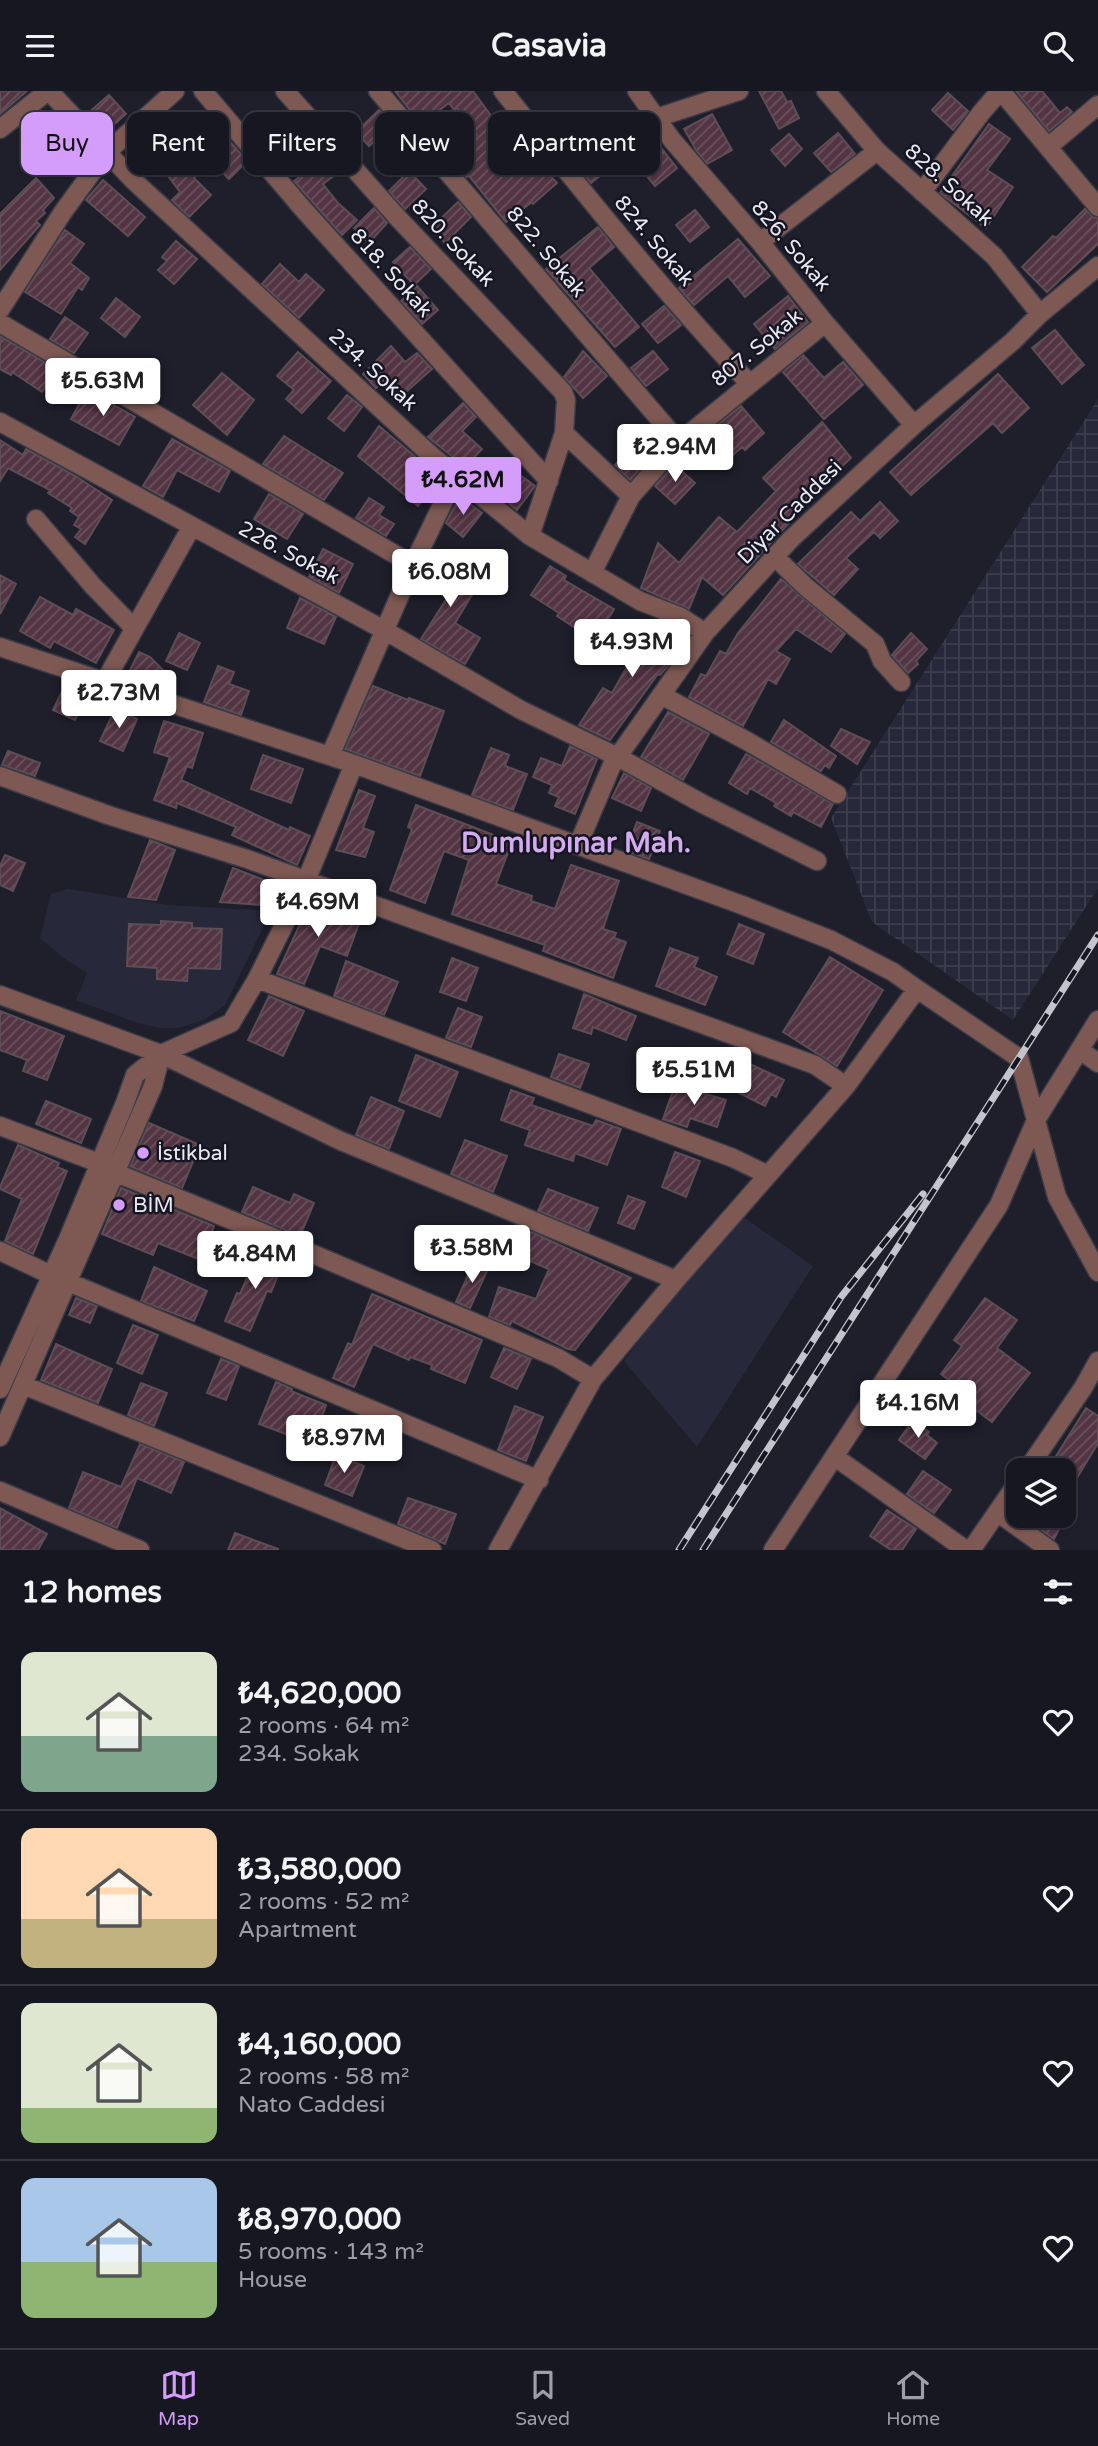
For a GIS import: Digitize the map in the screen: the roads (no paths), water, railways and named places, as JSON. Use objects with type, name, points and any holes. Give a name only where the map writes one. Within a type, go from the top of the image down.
[{"type":"street","points":[[0,129],[49,91]]},
{"type":"street","name":"234. Sokak","points":[[49,91],[68,112]]},
{"type":"street","points":[[113,147],[175,91]]},
{"type":"street","name":"818. Sokak","points":[[204,91],[313,220],[549,481]]},
{"type":"street","name":"820. Sokak","points":[[285,91],[398,218],[563,392],[566,400],[564,433],[530,536]]},
{"type":"street","name":"822. Sokak","points":[[378,91],[679,442]]},
{"type":"street","name":"824. Sokak","points":[[503,91],[687,314],[749,383]]},
{"type":"street","name":"826. Sokak","points":[[637,91],[652,112]]},
{"type":"street","points":[[660,117],[739,91]]},
{"type":"street","name":"828. Sokak","points":[[826,91],[877,151],[994,256],[1040,314]]},
{"type":"street","points":[[922,193],[1000,91],[1098,207]]},
{"type":"street","points":[[1048,148],[1098,105]]},
{"type":"street","name":"826. Sokak","points":[[660,124],[825,323],[914,425]]},
{"type":"street","points":[[760,242],[877,151]]},
{"type":"street","name":"234. Sokak","points":[[113,160],[433,457],[530,536],[640,601],[681,617],[705,633]]},
{"type":"street","points":[[0,310],[90,175]]},
{"type":"street","name":"Diyar Caddesi","points":[[578,845],[618,757],[705,633],[775,557],[914,425],[1098,266]]},
{"type":"street","points":[[0,323],[413,565]]},
{"type":"street","name":"807. Sokak","points":[[592,573],[632,496],[679,442],[825,323]]},
{"type":"street","name":"226. Sokak","points":[[0,422],[384,630],[521,710],[618,757],[703,804],[817,861]]},
{"type":"street","points":[[564,433],[632,496]]},
{"type":"street","points":[[330,756],[413,565],[457,474]]},
{"type":"street","points":[[36,519],[93,586],[134,628]]},
{"type":"street","points":[[104,683],[192,526]]},
{"type":"street","points":[[775,557],[806,587],[875,644],[882,661],[901,682]]},
{"type":"street","points":[[0,647],[354,764],[578,845],[831,940],[893,972],[1019,1058],[1057,1197],[1098,1272]]},
{"type":"street","points":[[661,695],[747,741],[836,794]]},
{"type":"street","points":[[161,1054],[230,1023],[257,979],[306,881],[354,764]]},
{"type":"street","points":[[0,776],[306,881],[815,1065],[846,1086]]},
{"type":"street","points":[[257,979],[733,1158],[768,1175]]},
{"type":"street","points":[[498,1550],[593,1379],[846,1086],[918,989]]},
{"type":"street","points":[[0,996],[161,1054],[341,1141],[676,1280]]},
{"type":"street","points":[[773,1550],[999,1205],[1036,1120],[1098,1020]]},
{"type":"street","points":[[1080,1050],[1098,1063]]},
{"type":"street","points":[[0,1386],[51,1275],[153,1086],[161,1054]]},
{"type":"street","points":[[0,1126],[280,1240],[558,1359],[593,1379]]},
{"type":"street","points":[[0,1437],[68,1282],[107,1168]]},
{"type":"street","points":[[0,1251],[51,1275]]},
{"type":"street","points":[[68,1282],[539,1480]]},
{"type":"street","points":[[1035,1458],[1098,1361]]},
{"type":"street","points":[[23,1385],[432,1550]]},
{"type":"street","points":[[1083,1388],[1098,1398]]},
{"type":"street","points":[[835,1457],[969,1550],[1006,1499]]},
{"type":"street","points":[[0,1491],[141,1550]]},
{"type":"street","points":[[997,1512],[1050,1550]]},
{"type":"railway","points":[[703,1550],[1098,935]]},
{"type":"railway","points":[[679,1550],[841,1297],[923,1194]]},
{"type":"place","name":"İstikbal","points":[[143,1153]]},
{"type":"place","name":"BİM","points":[[119,1205]]},
{"type":"district","name":"Dumlupınar Mah.","points":[[576,843]]}]
